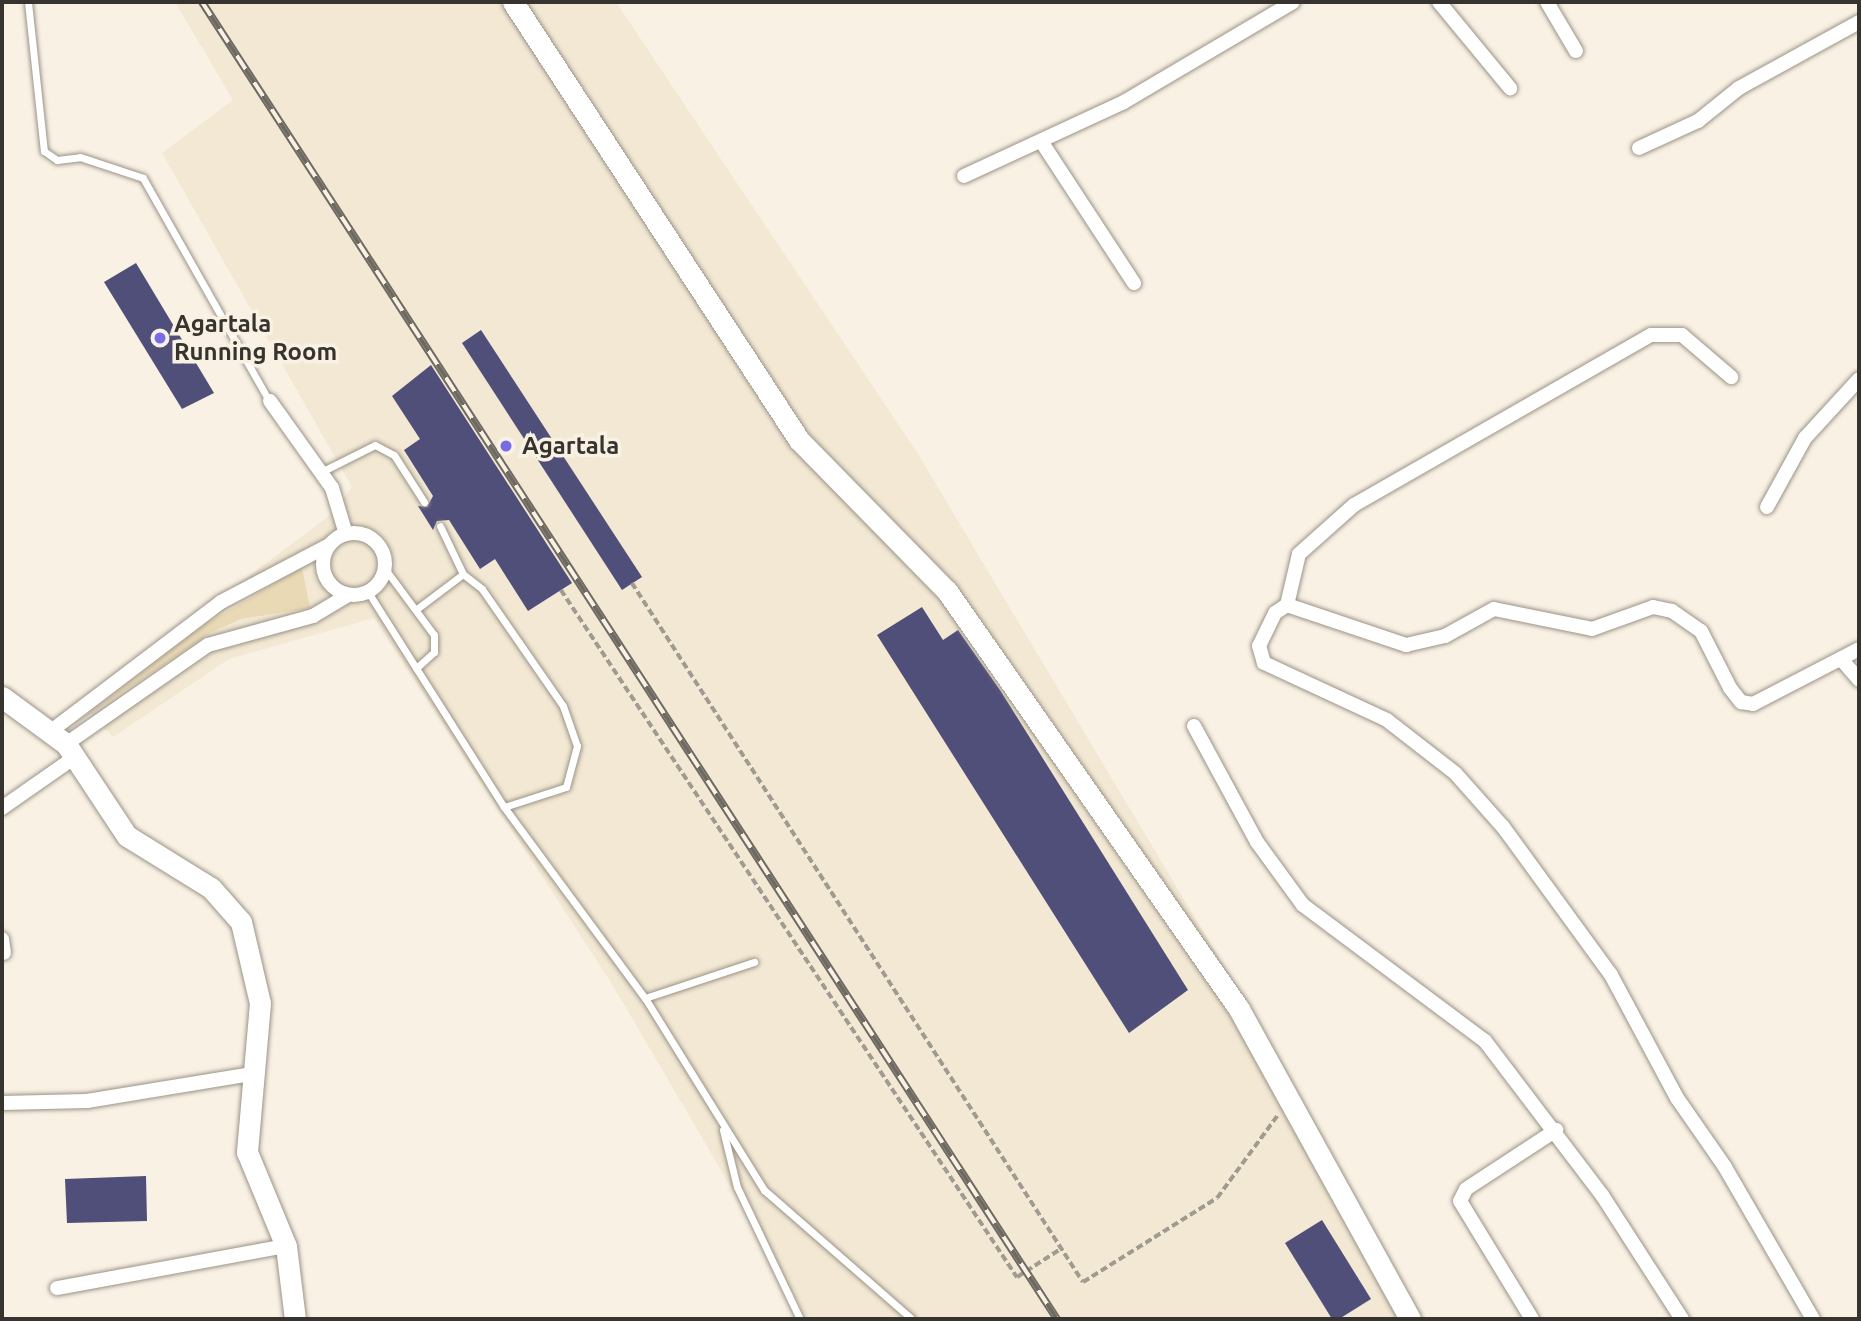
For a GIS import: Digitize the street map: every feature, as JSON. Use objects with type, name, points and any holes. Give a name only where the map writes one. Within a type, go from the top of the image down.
[{"type":"street","points":[[513,2],[799,440],[947,591],[1239,1010],[1410,1319]]},
{"type":"street","points":[[964,176],[1124,102],[1293,2]]},
{"type":"street","points":[[1439,2],[1510,88]]},
{"type":"street","points":[[1547,2],[1576,51]]},
{"type":"street","points":[[1639,148],[1698,121],[1739,88],[1859,22]]},
{"type":"street","points":[[1041,141],[1134,283]]},
{"type":"street","points":[[1731,377],[1682,335],[1651,335],[1354,505],[1299,554],[1287,605],[1260,640],[1261,660],[1387,720],[1455,773],[1503,828],[1611,975],[1677,1098],[1725,1167],[1813,1319]]},
{"type":"street","points":[[1767,507],[1805,438],[1859,379]]},
{"type":"street","points":[[270,401],[339,501],[346,534]]},
{"type":"street","points":[[2,808],[64,744],[221,602],[346,534],[376,541],[385,569],[368,592],[348,595],[313,616],[208,645],[64,744]]},
{"type":"street","points":[[329,545],[325,576],[348,595]]},
{"type":"street","points":[[1287,605],[1406,645],[1445,636],[1494,609],[1575,629],[1642,609],[1672,611],[1700,631],[1730,688],[1741,702],[1754,704],[1859,649]]},
{"type":"street","points":[[1841,659],[1859,680]]},
{"type":"street","points":[[2,697],[64,744],[95,797],[127,836],[211,888],[241,922],[260,1003],[251,1074],[247,1152],[286,1246],[295,1319]]},
{"type":"street","points":[[1194,726],[1257,842],[1303,905],[1453,1012],[1556,1130],[1682,1319]]},
{"type":"street","points":[[2,1103],[99,1100],[251,1074]]},
{"type":"street","points":[[1532,1319],[1460,1202],[1466,1189],[1556,1130]]},
{"type":"street","points":[[57,1288],[286,1246]]},
{"type":"lane","points":[[27,2],[44,151],[57,160],[80,157],[142,178],[270,401]]},
{"type":"lane","points":[[320,473],[375,445],[394,455],[424,502]]},
{"type":"lane","points":[[440,526],[463,574],[482,589],[563,706],[575,733],[574,769],[566,787],[504,807]]},
{"type":"lane","points":[[385,569],[418,608],[436,644],[416,668]]},
{"type":"lane","points":[[418,608],[463,574]]},
{"type":"lane","points":[[368,592],[504,807],[645,998],[764,1190],[799,1227],[912,1319]]},
{"type":"lane","points":[[645,998],[754,962]]},
{"type":"lane","points":[[723,1126],[737,1187],[800,1319]]},
{"type":"path","points":[[632,583],[1083,1282],[1217,1198],[1255,1153],[1287,1097]]},
{"type":"path","points":[[561,590],[1017,1277],[1063,1248]]},
{"type":"shaded area","points":[[175,2],[616,2],[918,454],[1271,1045],[1307,1156],[1410,1319],[808,1319],[612,984],[374,618],[229,659],[113,737],[80,702],[333,513],[352,487],[162,153],[233,100]]},
{"type":"shaded area","points":[[302,568],[310,608],[241,619],[210,633],[71,727],[207,623]]},
{"type":"building","name":"Agartala Running Room","points":[[136,263],[214,393],[182,409],[104,282]]},
{"type":"building","points":[[481,330],[642,577],[622,590],[462,343]]},
{"type":"building","points":[[431,365],[572,583],[528,611],[495,559],[480,569],[449,520],[437,521],[433,530],[418,506],[427,507],[433,496],[404,450],[420,439],[392,396]]},
{"type":"building","points":[[922,607],[943,640],[958,630],[1000,690],[1188,990],[1129,1033],[877,635]]},
{"type":"building","points":[[146,1176],[147,1221],[67,1223],[65,1179]]},
{"type":"building","points":[[1322,1220],[1371,1299],[1339,1319],[1332,1319],[1285,1243]]},
{"type":"railway","points":[[202,2],[1057,1319]]},
{"type":"place","name":"Agartala Running Room","points":[[160,338]]},
{"type":"place","name":"Agartala","points":[[506,446]]}]
